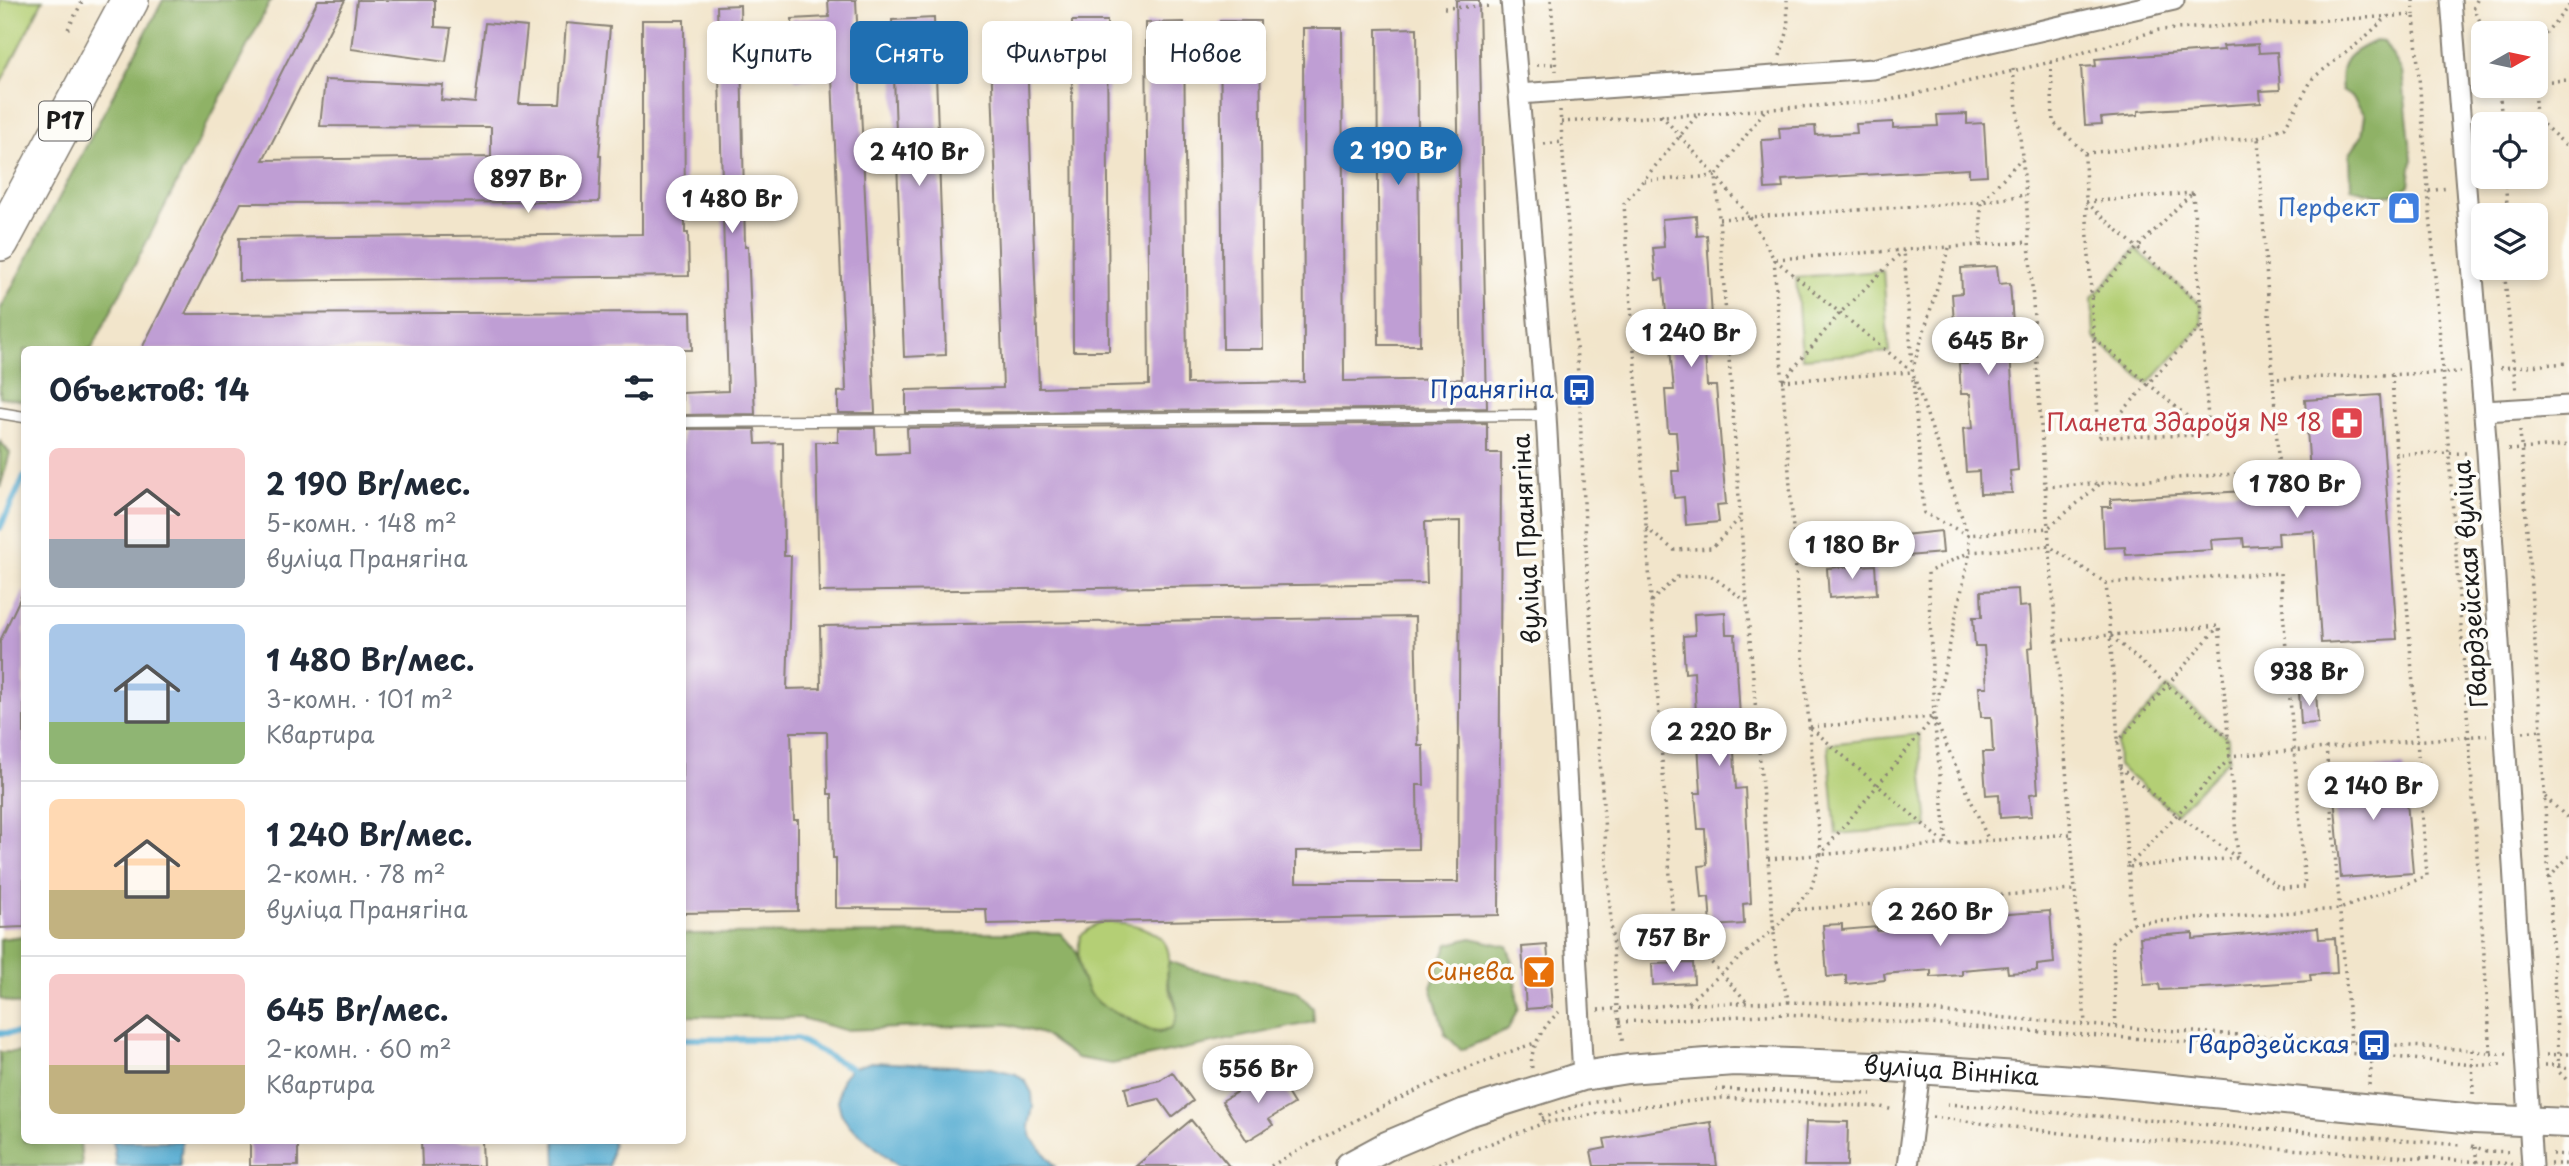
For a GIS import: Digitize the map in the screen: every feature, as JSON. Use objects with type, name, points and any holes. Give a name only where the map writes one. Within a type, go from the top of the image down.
[{"type":"highway","name":"Р17","points":[[0,242],[130,0]]},
{"type":"street","points":[[1518,94],[1873,69],[2175,0]]},
{"type":"street","name":"Гвардзейская вуліца","points":[[2451,0],[2487,452],[2532,1160]]},
{"type":"street","name":"вуліца Пранягіна","points":[[1505,3],[1518,94],[1546,415],[1583,1076]]},
{"type":"street","points":[[2484,411],[2569,406]]},
{"type":"street","name":"вуліца Вінніка","points":[[1350,1166],[1387,1146],[1465,1114],[1583,1076],[1627,1069],[1734,1060],[1874,1066],[2102,1082],[2474,1119],[2569,1123]]},
{"type":"street","points":[[1908,1166],[1920,1070]]},
{"type":"lane","points":[[0,413],[21,416]]},
{"type":"lane","points":[[686,422],[1546,415]]},
{"type":"path","points":[[68,29],[83,0]]},
{"type":"path","points":[[1551,0],[1618,1009]]},
{"type":"path","points":[[1768,76],[1781,54],[1788,30],[1787,0]]},
{"type":"path","points":[[1765,110],[1716,176],[1740,517],[1776,958],[1788,1002],[1878,1004],[1950,1013],[2472,1050],[2491,1054],[2443,373],[2413,0]]},
{"type":"path","points":[[2477,0],[2473,9],[2480,21]]},
{"type":"path","points":[[1444,8],[1505,3]]},
{"type":"path","points":[[2548,30],[2569,6]]},
{"type":"path","points":[[1561,122],[1886,101],[2051,62],[2159,30],[2414,15]]},
{"type":"path","points":[[2085,153],[2258,138],[2285,127],[2313,78],[2388,16]]},
{"type":"path","points":[[2051,62],[2053,122],[2085,153],[2099,437]]},
{"type":"path","points":[[2013,69],[2026,195],[2085,1023]]},
{"type":"path","points":[[2548,82],[2569,80]]},
{"type":"path","points":[[2535,98],[2536,118],[2569,148]]},
{"type":"path","points":[[1698,114],[1624,204],[1673,920],[1723,972],[1748,1003]]},
{"type":"path","points":[[1661,115],[1750,217],[1774,259],[1912,371],[1968,535],[1970,552],[1934,717],[1821,854]]},
{"type":"path","points":[[2045,487],[2279,471],[2258,138]]},
{"type":"path","points":[[1981,246],[1981,202],[2022,158]]},
{"type":"path","points":[[1643,181],[1716,176]]},
{"type":"path","points":[[2086,202],[2193,193]]},
{"type":"path","points":[[2092,298],[2136,249],[2193,193]]},
{"type":"path","points":[[2193,193],[2209,435]]},
{"type":"path","points":[[1719,219],[1981,202],[2026,195]]},
{"type":"path","points":[[2086,202],[2201,305]]},
{"type":"path","points":[[1774,259],[2029,242]]},
{"type":"path","points":[[1912,371],[1949,248]]},
{"type":"path","points":[[1904,250],[1924,513],[1968,535],[2048,528],[2100,484]]},
{"type":"path","points":[[1782,381],[1840,313],[1904,250]]},
{"type":"path","points":[[1686,1004],[1774,929],[1811,889],[1821,854],[1799,614],[1774,259]]},
{"type":"path","points":[[2505,280],[2518,408],[2545,797],[2559,1072],[2569,1082]]},
{"type":"path","points":[[2099,437],[2202,325]]},
{"type":"path","points":[[2094,338],[2209,435]]},
{"type":"path","points":[[2512,366],[2569,363]]},
{"type":"path","points":[[1782,381],[1912,371]]},
{"type":"path","points":[[2273,379],[2443,373]]},
{"type":"path","points":[[2116,1026],[2112,943],[2133,923],[2340,909],[2427,876],[2392,375]]},
{"type":"path","points":[[2099,437],[2209,435]]},
{"type":"path","points":[[2396,454],[2487,452],[2569,445]]},
{"type":"path","points":[[1646,527],[1674,550],[1712,548],[1740,517]]},
{"type":"path","points":[[1947,844],[1934,717],[1928,572],[1970,552],[2049,545],[2106,583],[2280,573],[2305,887],[2280,888],[2176,814],[2118,766]]},
{"type":"path","points":[[1651,601],[1677,577],[1710,575],[1747,601]]},
{"type":"path","points":[[2106,583],[2118,766],[2133,923]]},
{"type":"path","points":[[2056,641],[2219,626]]},
{"type":"path","points":[[2117,743],[2219,626]]},
{"type":"path","points":[[2219,626],[2238,858]]},
{"type":"path","points":[[2110,635],[2228,738]]},
{"type":"path","points":[[1810,727],[1934,717]]},
{"type":"path","points":[[1934,717],[1989,841]]},
{"type":"path","points":[[1810,727],[1947,844]]},
{"type":"path","points":[[2128,867],[2229,757],[2295,749],[2468,736]]},
{"type":"path","points":[[2326,747],[2351,1043]]},
{"type":"path","points":[[2545,797],[2569,819]]},
{"type":"path","points":[[1768,859],[2070,834]]},
{"type":"path","points":[[2549,878],[2569,856]]},
{"type":"path","points":[[2128,867],[2238,858]]},
{"type":"path","points":[[1791,910],[2074,890]]},
{"type":"path","points":[[1619,1022],[1785,1014],[2373,1055],[2473,1065],[2559,1065],[2569,1070]]},
{"type":"path","points":[[1271,1166],[1335,1130],[1476,1063],[1536,1043]]},
{"type":"path","points":[[2367,1109],[2374,1045]]},
{"type":"path","points":[[2558,1055],[2569,1054]]},
{"type":"path","points":[[1712,1089],[1871,1094]]},
{"type":"path","points":[[1432,1166],[1580,1105],[1619,1098]]},
{"type":"path","points":[[1947,1104],[2475,1146],[2532,1160],[2569,1154]]},
{"type":"green space","points":[[0,0],[43,0],[0,84]]},
{"type":"green space","points":[[163,0],[271,0],[93,346],[21,346],[21,400],[0,397],[0,310]]},
{"type":"green space","points":[[2375,41],[2384,42],[2402,71],[2412,160],[2409,185],[2399,194],[2379,195],[2351,188],[2350,153],[2362,135],[2365,115],[2353,98],[2342,91],[2342,72],[2352,54]]},
{"type":"green space","points":[[2136,249],[2201,305],[2202,325],[2148,384],[2094,338],[2092,298]]},
{"type":"green space","points":[[1883,271],[1889,352],[1802,358],[1796,277]]},
{"type":"green space","points":[[0,441],[10,453],[0,488]]},
{"type":"green space","points":[[2168,687],[2228,738],[2229,759],[2176,814],[2118,766],[2117,743]]},
{"type":"green space","points":[[1919,734],[1928,827],[1836,834],[1828,744]]},
{"type":"green space","points":[[1115,922],[1150,931],[1163,941],[1167,948],[1168,984],[1177,1011],[1171,1029],[1160,1031],[1146,1027],[1101,1005],[1088,992],[1079,964],[1080,936],[1098,923]]},
{"type":"green space","points":[[1060,933],[1077,952],[1081,977],[1089,993],[1100,1004],[1147,1029],[1159,1033],[1171,1029],[1175,1020],[1176,1004],[1168,981],[1169,961],[1191,969],[1297,991],[1313,1008],[1314,1022],[1112,1064],[1077,1058],[1042,1034],[1007,1024],[844,1030],[801,1018],[686,1016],[686,934]]},
{"type":"green space","points":[[21,936],[21,1005],[0,999],[0,939]]},
{"type":"green space","points":[[1471,938],[1507,946],[1514,965],[1518,1008],[1508,1030],[1461,1050],[1445,1034],[1431,987],[1448,944]]},
{"type":"green space","points":[[0,1052],[21,1052],[21,1144],[80,1144],[82,1166],[0,1166]]},
{"type":"water","points":[[872,1062],[991,1068],[1016,1074],[1026,1082],[1032,1093],[1033,1107],[1029,1126],[1032,1138],[1055,1166],[898,1166],[849,1125],[841,1113],[838,1101],[843,1078],[851,1068]]},
{"type":"water","points":[[113,1144],[182,1144],[180,1166],[116,1166]]},
{"type":"water","points":[[555,1144],[613,1144],[609,1166],[556,1166]]},
{"type":"building","points":[[318,0],[345,0],[263,160],[491,157],[491,127],[320,126],[325,80],[443,85],[441,100],[475,103],[485,23],[527,27],[519,104],[560,104],[566,23],[610,27],[599,156],[599,202],[241,203],[185,314],[691,312],[692,350],[686,350],[686,346],[143,346]]},
{"type":"building","points":[[357,0],[435,0],[435,27],[451,28],[446,62],[351,49]]},
{"type":"building","points":[[828,0],[856,0],[857,21],[850,21],[850,84],[860,84],[875,413],[838,413],[838,392],[846,391],[832,84],[836,84],[836,21],[792,21],[829,17]]},
{"type":"building","points":[[1456,0],[1479,0],[1487,408],[906,413],[906,390],[1003,388],[992,84],[1028,84],[1039,388],[1149,385],[1147,84],[1185,84],[1187,384],[1304,382],[1303,28],[1342,28],[1344,381],[1462,379]]},
{"type":"building","points":[[740,5],[740,21],[717,21],[717,6]]},
{"type":"building","points":[[934,18],[934,21],[892,21]]},
{"type":"building","points":[[642,20],[684,20],[685,233],[688,233],[689,276],[239,281],[239,238],[642,234]]},
{"type":"building","points":[[1417,28],[1420,345],[1379,345],[1377,29]]},
{"type":"building","points":[[2258,44],[2259,53],[2277,52],[2280,90],[2260,91],[2261,103],[2138,111],[2138,115],[2101,118],[2102,124],[2085,125],[2081,67],[2096,66],[2095,59],[2224,50],[2223,46]]},
{"type":"building","points":[[719,84],[742,84],[745,246],[748,246],[755,414],[686,415],[686,393],[728,391]]},
{"type":"building","points":[[894,84],[936,84],[946,355],[904,357]]},
{"type":"building","points":[[1072,84],[1107,84],[1109,351],[1073,351]]},
{"type":"building","points":[[1221,84],[1261,84],[1263,349],[1223,349]]},
{"type":"building","points":[[1967,114],[1967,124],[1984,123],[1987,175],[1969,176],[1969,169],[1845,176],[1782,180],[1783,188],[1765,189],[1762,140],[1780,139],[1779,128],[1815,126],[1816,135],[1857,133],[1856,124],[1893,122],[1893,128],[1938,126],[1937,115]]},
{"type":"building","points":[[1696,216],[1697,236],[1707,235],[1714,350],[1705,351],[1707,386],[1716,386],[1726,504],[1717,505],[1719,522],[1686,525],[1684,497],[1674,498],[1672,471],[1679,471],[1676,432],[1668,432],[1665,390],[1674,390],[1670,349],[1660,349],[1657,313],[1666,313],[1663,279],[1656,280],[1653,248],[1664,247],[1662,219]]},
{"type":"building","points":[[1997,266],[1999,284],[2010,283],[2013,324],[2008,324],[2018,470],[2010,471],[2012,493],[1980,494],[1979,471],[1966,472],[1963,429],[1973,428],[1970,394],[1961,394],[1959,364],[1967,364],[1964,322],[1954,323],[1952,294],[1962,293],[1961,268]]},
{"type":"building","points":[[2380,395],[2397,639],[2321,643],[2314,531],[2278,533],[2279,545],[2244,547],[2243,538],[2211,540],[2212,550],[2126,555],[2125,547],[2104,548],[2102,507],[2111,507],[2111,499],[2311,487],[2305,400]]},
{"type":"building","points":[[1487,423],[1487,453],[1501,453],[1499,915],[987,924],[986,909],[836,908],[836,858],[833,858],[832,794],[828,794],[827,732],[791,732],[794,820],[798,820],[798,911],[686,913],[686,429],[755,429],[756,444],[783,443],[784,556],[791,556],[787,689],[821,688],[820,626],[1415,617],[1418,746],[1423,746],[1424,785],[1417,785],[1418,849],[1296,851],[1296,882],[1458,882],[1460,521],[1425,522],[1427,583],[819,592],[816,442],[838,442],[838,428],[875,428],[876,454],[908,453],[907,428]]},
{"type":"building","points":[[1941,531],[1943,553],[1907,556],[1904,535]]},
{"type":"building","points":[[1875,565],[1877,594],[1829,598],[1827,568]]},
{"type":"building","points":[[2018,589],[2019,607],[2030,606],[2033,647],[2028,648],[2038,793],[2030,794],[2032,816],[2000,818],[1999,794],[1986,795],[1983,752],[1993,752],[1991,717],[1981,717],[1979,687],[1987,687],[1984,646],[1975,646],[1973,617],[1982,617],[1981,591]]},
{"type":"building","points":[[21,596],[21,927],[0,928],[0,641]]},
{"type":"building","points":[[1725,612],[1726,634],[1735,634],[1742,751],[1734,751],[1736,789],[1745,788],[1751,903],[1743,904],[1744,924],[1711,926],[1709,897],[1702,898],[1699,866],[1707,865],[1705,829],[1698,829],[1695,793],[1701,793],[1698,743],[1690,743],[1688,715],[1696,714],[1694,672],[1685,673],[1683,636],[1695,635],[1694,614]]},
{"type":"building","points":[[2316,691],[2318,723],[2301,724],[2299,692]]},
{"type":"building","points":[[2404,766],[2413,873],[2341,878],[2332,772]]},
{"type":"building","points":[[2050,911],[2054,963],[2037,965],[2037,971],[2008,973],[2007,966],[1962,970],[1962,975],[1931,977],[1931,970],[1884,974],[1885,980],[1846,984],[1846,975],[1827,977],[1823,925],[1842,924],[1842,930],[1877,927],[1877,931],[1958,920],[1958,925],[1997,921],[1997,915]]},
{"type":"building","points":[[2318,928],[2319,939],[2335,938],[2337,973],[2310,975],[2311,981],[2222,987],[2160,990],[2159,984],[2144,985],[2140,937],[2193,933],[2193,939]]},
{"type":"building","points":[[1547,945],[1552,1007],[1526,1009],[1522,947]]},
{"type":"building","points":[[1693,963],[1694,983],[1653,985],[1652,964]]},
{"type":"building","points":[[1273,1070],[1294,1104],[1269,1119],[1273,1125],[1247,1141],[1222,1101]]},
{"type":"building","points":[[1172,1072],[1193,1101],[1172,1117],[1159,1099],[1129,1106],[1125,1088],[1160,1080]]},
{"type":"building","points":[[1191,1120],[1229,1166],[1136,1166]]},
{"type":"building","points":[[1806,1121],[1848,1122],[1847,1166],[1804,1166]]},
{"type":"building","points":[[1711,1122],[1717,1166],[1594,1166],[1591,1151],[1606,1148],[1604,1139]]},
{"type":"building","points":[[250,1144],[298,1144],[298,1166],[250,1166]]},
{"type":"building","points":[[421,1144],[482,1144],[483,1166],[422,1166]]},
{"type":"waterway","points":[[0,528],[21,483]]},
{"type":"waterway","points":[[0,1033],[21,1033]]},
{"type":"waterway","points":[[686,1039],[797,1039],[851,1068]]},
{"type":"place","name":"Перфект","points":[[2404,208]]},
{"type":"place","name":"Пранягіна","points":[[1579,390]]},
{"type":"place","name":"Планета Здароўя № 18","points":[[2347,423]]},
{"type":"place","name":"Синева","points":[[1539,972]]},
{"type":"place","name":"Гвардзейская","points":[[2374,1045]]}]
